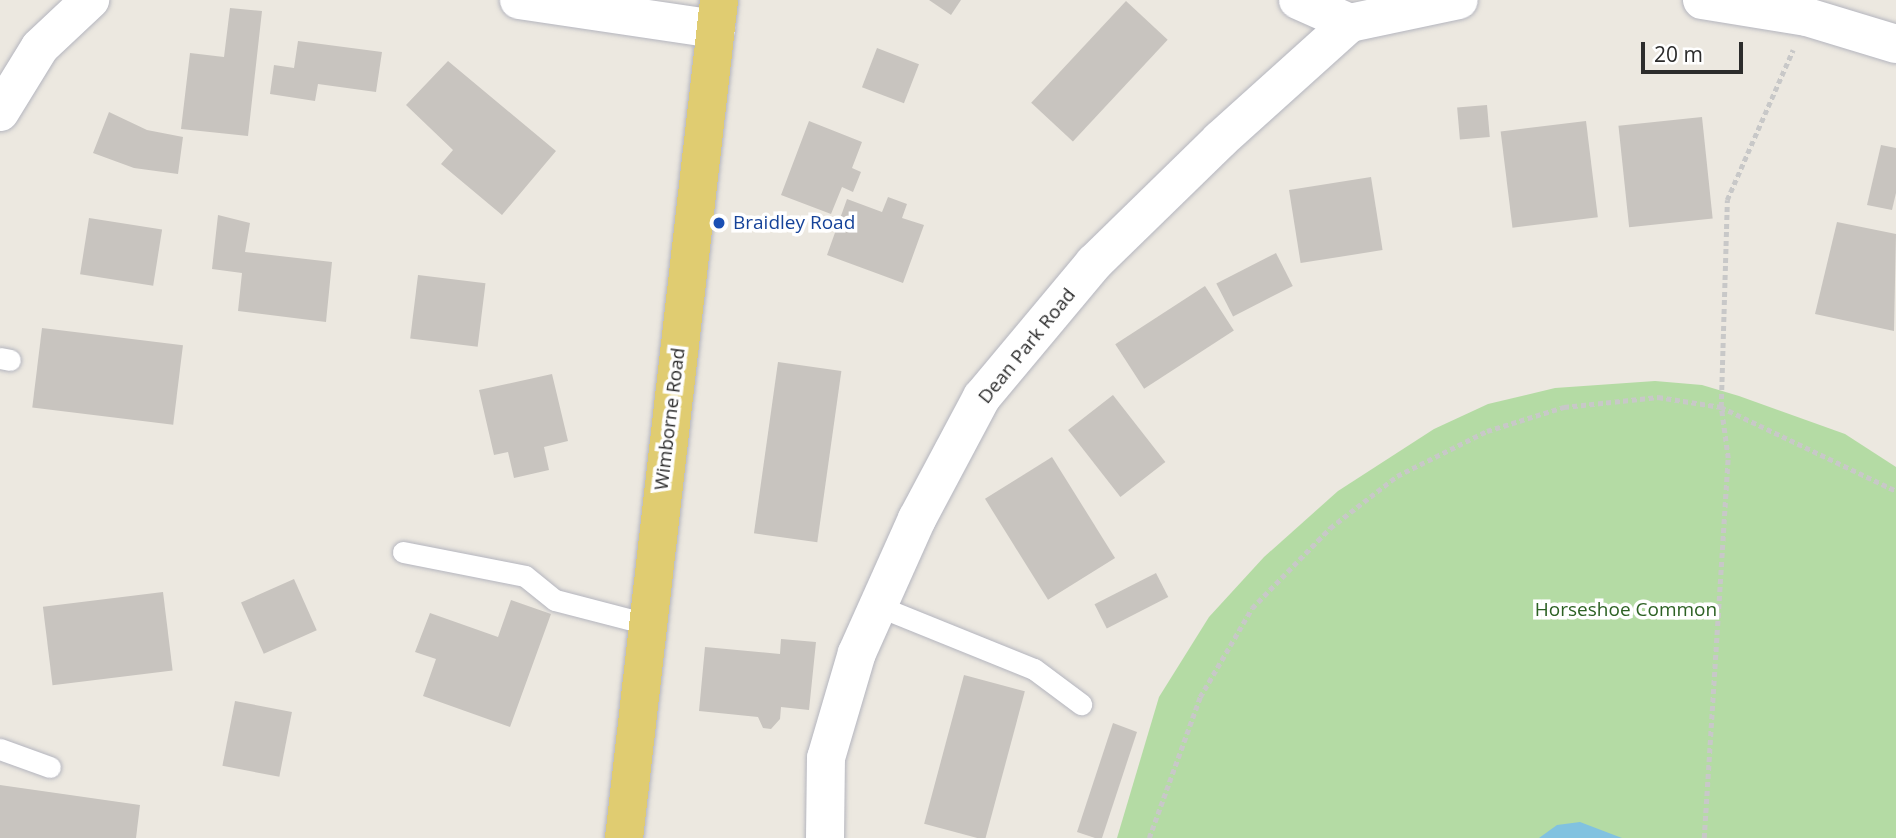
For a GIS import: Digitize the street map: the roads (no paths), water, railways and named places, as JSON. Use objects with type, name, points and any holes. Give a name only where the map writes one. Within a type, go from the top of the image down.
[{"type":"main road","name":"Wimborne Road","points":[[626,837],[647,624],[718,15]]},
{"type":"street","points":[[0,111],[40,47],[90,0]]},
{"type":"street","points":[[521,0],[718,15]]},
{"type":"street","points":[[1298,0],[1350,23],[1459,0]]},
{"type":"street","points":[[1702,0],[1807,17],[1896,44]]},
{"type":"street","name":"Dean Park Road","points":[[825,838],[826,758],[857,653],[917,519],[982,397],[1094,263],[1220,140],[1350,23]]},
{"type":"lane","points":[[403,552],[525,576],[555,600],[647,624]]},
{"type":"lane","points":[[878,606],[1034,669],[1081,704]]},
{"type":"lane","points":[[0,749],[50,767]]},
{"type":"water","points":[[1580,822],[1622,838],[1539,838],[1557,825]]},
{"type":"place","name":"Braidley Road","points":[[719,223]]},
{"type":"park label","name":"Horseshoe Common","points":[[1626,610]]}]
